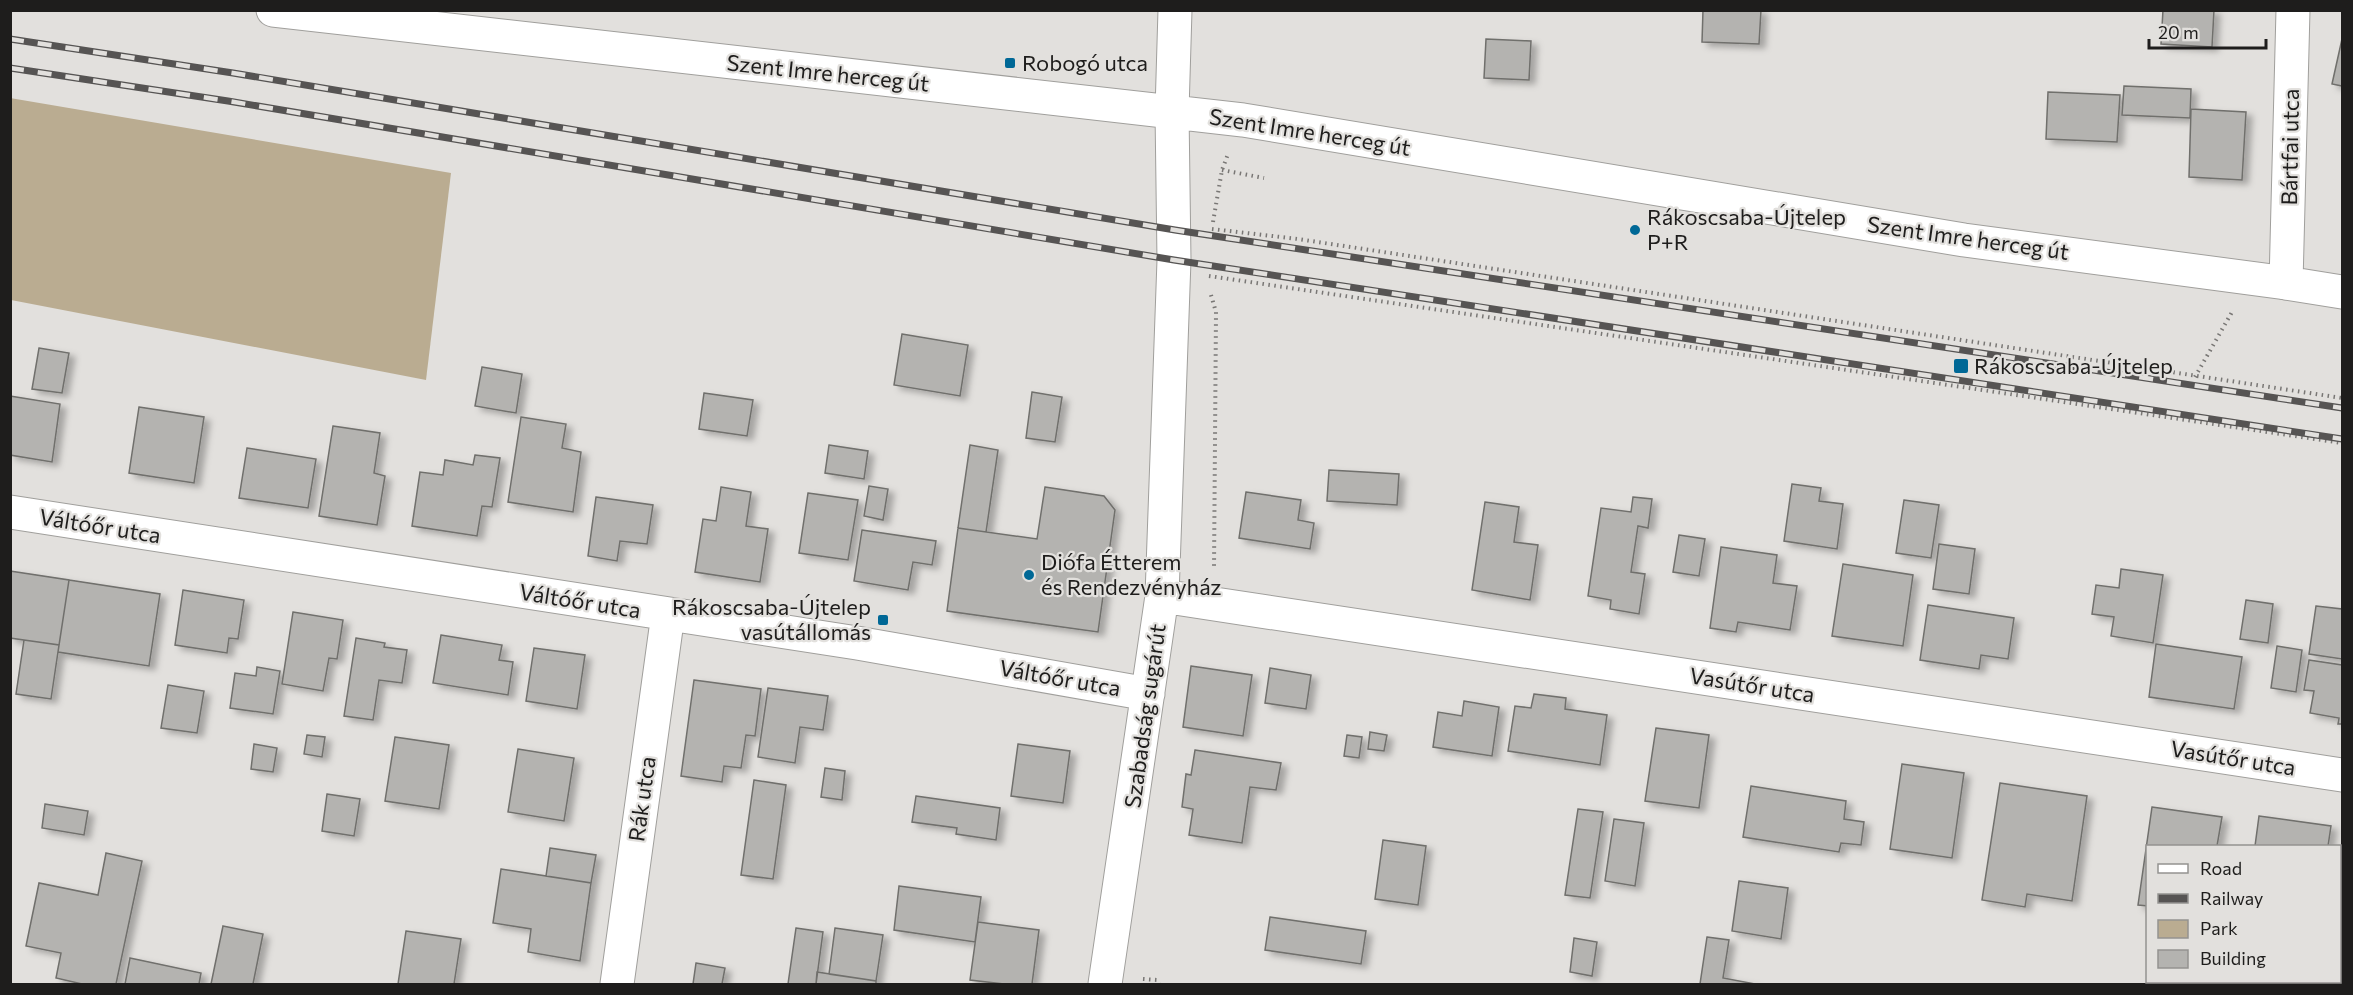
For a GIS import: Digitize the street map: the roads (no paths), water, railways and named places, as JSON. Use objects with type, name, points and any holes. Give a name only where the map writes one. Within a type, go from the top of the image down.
[{"type":"street","name":"Szent Imre herceg út","points":[[273,10],[1243,120],[1964,240],[2343,292]]},
{"type":"street","points":[[1172,111],[1175,10]]},
{"type":"street","name":"Bártfai utca","points":[[2286,283],[2292,10]]},
{"type":"street","name":"Szabadság sugárút","points":[[1105,984],[1162,596],[1175,230],[1172,111]]},
{"type":"street","name":"Váltóőr utca","points":[[10,512],[956,659],[1149,694]]},
{"type":"street","name":"Vasútőr utca","points":[[1162,596],[2343,775]]},
{"type":"street","name":"Rák utca","points":[[617,984],[668,614]]},
{"type":"railway","points":[[10,39],[233,73],[1175,230],[2342,408]]},
{"type":"railway","points":[[10,68],[228,101],[1174,260],[2342,439]]},
{"type":"place","name":"Robogó utca","points":[[1010,63]]},
{"type":"place","name":"Rákoscsaba-Újtelep P+R","points":[[1635,230]]},
{"type":"place","name":"Rákoscsaba-Újtelep","points":[[1961,366]]},
{"type":"place","name":"Diófa Étterem és Rendezvényház","points":[[1029,575]]},
{"type":"place","name":"Rákoscsaba-Újtelep vasútállomás","points":[[883,620]]}]
